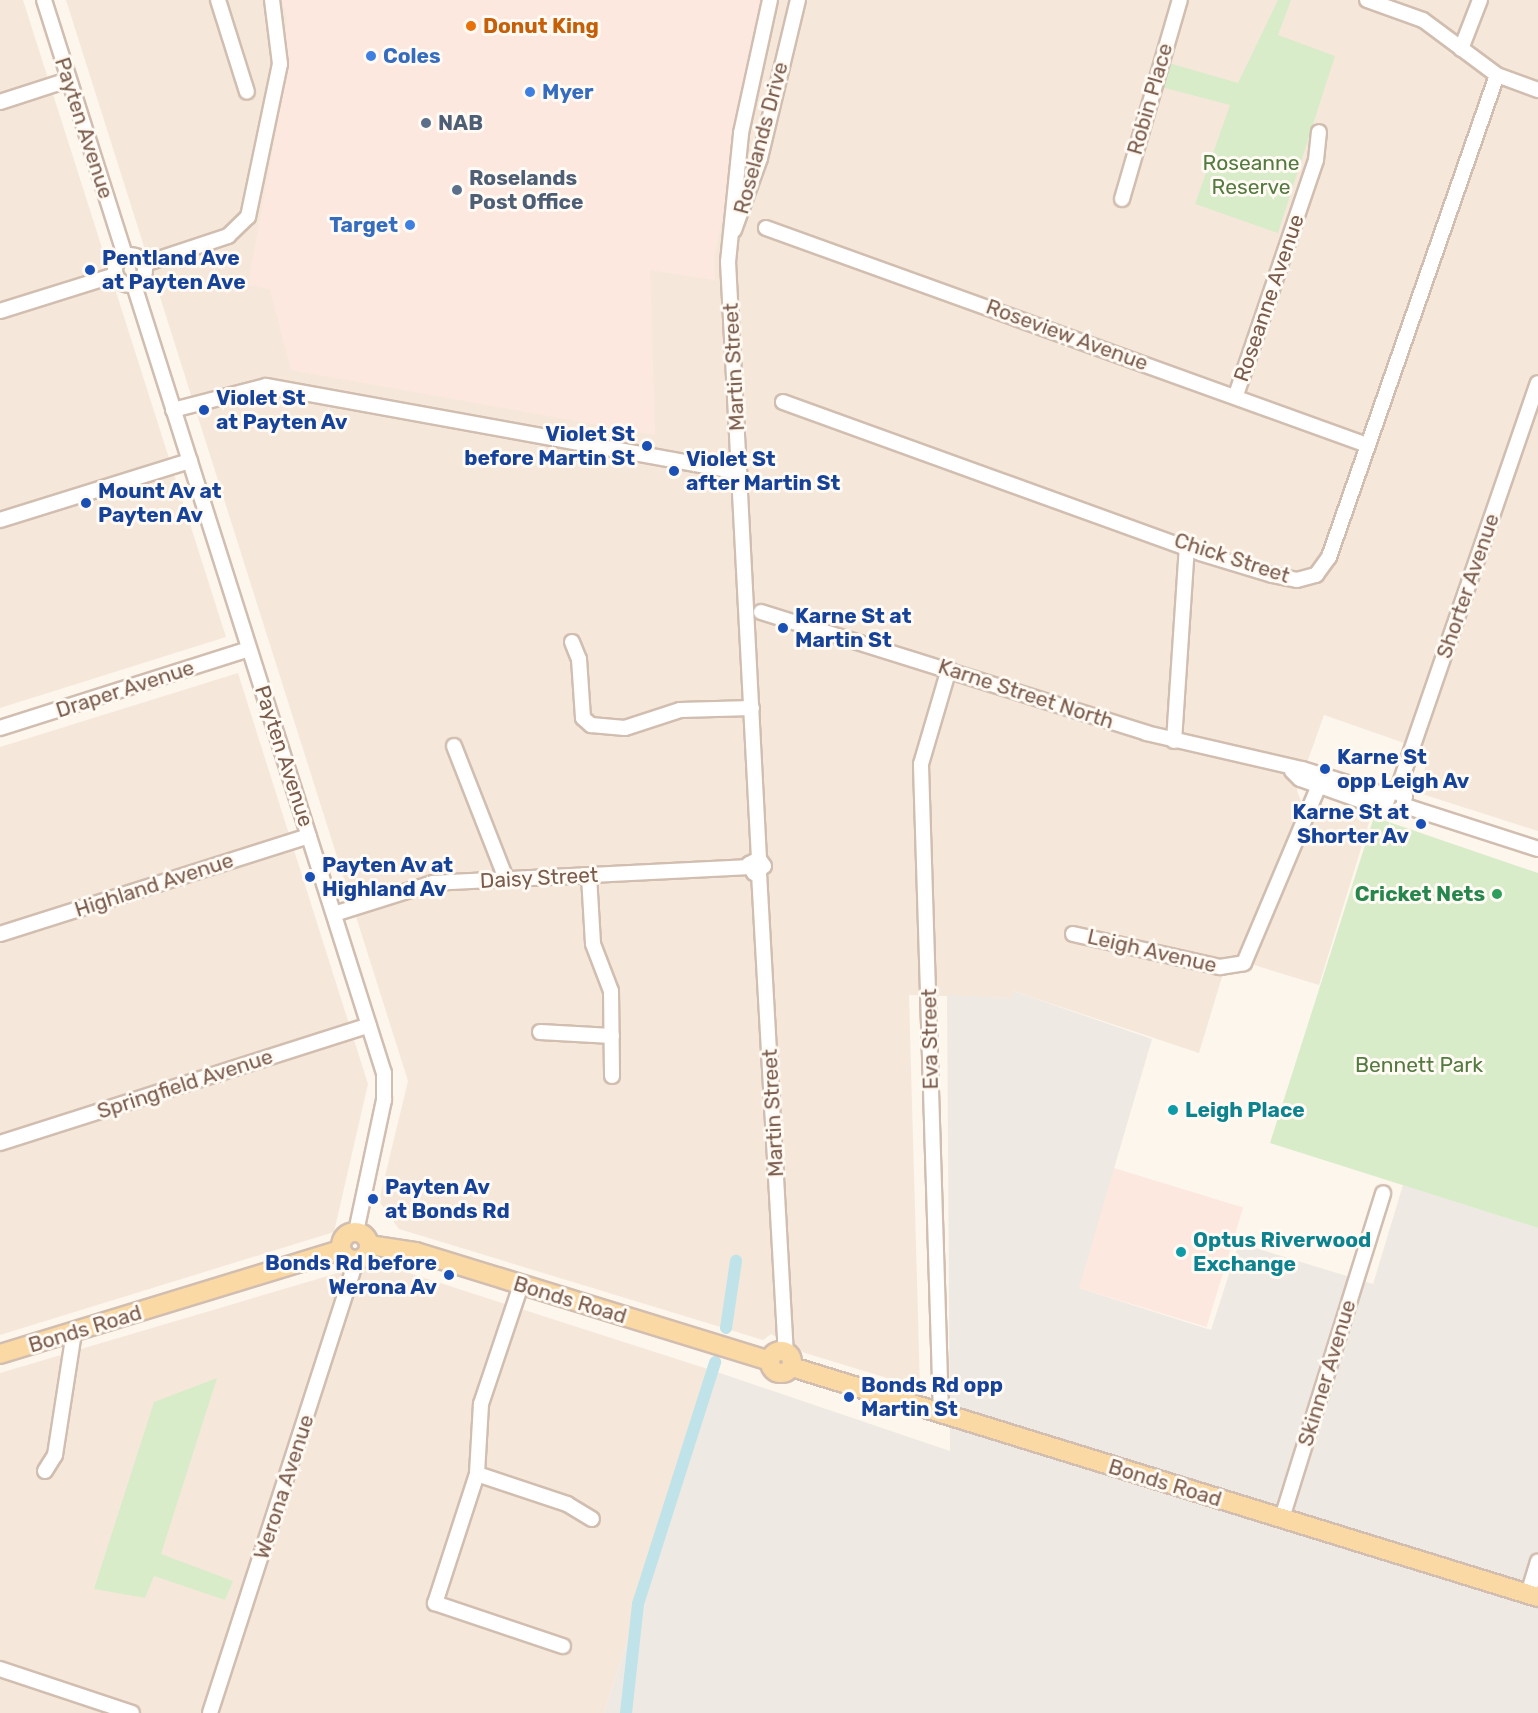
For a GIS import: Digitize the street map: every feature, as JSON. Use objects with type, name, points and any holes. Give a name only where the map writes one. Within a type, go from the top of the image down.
[{"type":"main road","points":[[356,1232],[369,1245],[356,1260],[341,1250],[344,1237],[356,1232]]},
{"type":"main road","name":"Bonds Road","points":[[369,1245],[416,1252],[521,1285],[783,1360],[941,1413],[1533,1595]]},
{"type":"main road","name":"Bonds Road","points":[[0,1354],[341,1250]]},
{"type":"street","name":"Payten Avenue","points":[[44,0],[125,256]]},
{"type":"street","points":[[218,0],[247,92]]},
{"type":"street","points":[[0,311],[115,275],[125,256],[144,264],[236,232],[248,217],[262,160],[280,64],[272,0]]},
{"type":"street","name":"Robin Place","points":[[1122,199],[1180,0]]},
{"type":"street","points":[[1367,0],[1423,20],[1497,75],[1538,90]]},
{"type":"street","points":[[1461,49],[1480,0]]},
{"type":"street","name":"Roselands Drive","points":[[731,238],[741,133],[769,1]]},
{"type":"street","name":"Roselands Drive","points":[[731,238],[757,167],[794,4]]},
{"type":"street","name":"Chick Street","points":[[783,402],[1272,575],[1297,580],[1316,575],[1329,557],[1497,75]]},
{"type":"street","points":[[0,102],[68,80]]},
{"type":"street","name":"Roseanne Avenue","points":[[1236,395],[1316,160],[1319,132]]},
{"type":"street","name":"Roseview Avenue","points":[[766,228],[1236,395],[1367,445]]},
{"type":"street","name":"Martin Street","points":[[731,238],[740,472],[749,603],[744,612],[755,615],[752,708],[755,866],[783,1360]]},
{"type":"street","points":[[115,275],[121,283],[134,285],[143,279],[144,264]]},
{"type":"street","name":"Payten Avenue","points":[[134,285],[369,1025],[385,1092],[356,1232]]},
{"type":"street","name":"Shorter Avenue","points":[[1389,797],[1538,383]]},
{"type":"street","points":[[173,410],[266,386],[740,472]]},
{"type":"street","points":[[0,520],[190,461]]},
{"type":"street","points":[[1174,741],[1187,545]]},
{"type":"street","name":"Karne Street North","points":[[755,615],[949,669],[1174,741],[1389,797],[1397,812],[1405,806]]},
{"type":"street","points":[[572,642],[579,659],[583,718],[591,725],[625,728],[680,710],[752,708]]},
{"type":"street","name":"Draper Avenue","points":[[0,728],[249,649]]},
{"type":"street","name":"Eva Street","points":[[941,1413],[921,764],[949,669]]},
{"type":"street","points":[[454,746],[506,879]]},
{"type":"street","name":"Leigh Avenue","points":[[1073,934],[1220,967],[1244,963],[1322,781]]},
{"type":"street","points":[[1389,797],[1405,796],[1405,806],[1538,849]]},
{"type":"street","name":"Highland Avenue","points":[[0,934],[309,836]]},
{"type":"street","name":"Daisy Street","points":[[334,914],[433,883],[755,866]]},
{"type":"street","points":[[589,876],[593,944],[611,991],[612,1076]]},
{"type":"street","name":"Springfield Avenue","points":[[0,1143],[369,1025]]},
{"type":"street","points":[[540,1032],[612,1036]]},
{"type":"street","name":"Skinner Avenue","points":[[1282,1518],[1383,1193]]},
{"type":"street","name":"Werona Avenue","points":[[210,1713],[356,1260]]},
{"type":"street","points":[[521,1285],[481,1404],[477,1474],[435,1603],[563,1646]]},
{"type":"street","points":[[45,1471],[56,1455],[74,1332]]},
{"type":"street","points":[[477,1474],[567,1504],[592,1519]]},
{"type":"street","points":[[1533,1595],[1538,1561]]},
{"type":"street","points":[[0,1669],[132,1713]]},
{"type":"shaded area","points":[[0,0],[23,0],[226,637],[0,708]]},
{"type":"shaded area","points":[[66,0],[1538,0],[1538,831],[1422,794],[1418,790],[1430,752],[1324,715],[1297,791],[1301,801],[1371,816],[1319,985],[1228,957],[1199,1053],[1013,991],[1013,998],[909,995],[920,1388],[805,1353],[771,1334],[763,1340],[399,1229],[379,1201],[408,1081]]},
{"type":"shaded area","points":[[282,0],[763,0],[714,259],[715,280],[650,270],[655,435],[291,370],[270,289],[248,285],[282,100],[287,17]]},
{"type":"shaded area","points":[[238,673],[368,1084],[334,1232],[0,1335],[0,747]]},
{"type":"shaded area","points":[[1013,991],[1152,1039],[1079,1288],[1211,1330],[1239,1243],[1373,1284],[1403,1185],[1538,1228],[1538,1713],[604,1713],[714,1371],[950,1451],[947,995],[1013,998]]},
{"type":"shaded area","name":"Optus Riverwood Exchange","points":[[1114,1168],[1243,1207],[1207,1327],[1077,1288]]},
{"type":"shaded area","points":[[375,1262],[714,1371],[604,1713],[0,1713],[0,1373]]},
{"type":"green space","name":"Roseanne Reserve","points":[[1278,0],[1291,0],[1278,35],[1335,56],[1278,233],[1195,204],[1230,105],[1161,87],[1169,63],[1238,83]]},
{"type":"green space","name":"Bennett Park","points":[[1374,817],[1538,873],[1538,1228],[1270,1143]]},
{"type":"green space","points":[[217,1378],[161,1554],[233,1581],[225,1600],[154,1576],[145,1598],[94,1589],[154,1402]]},
{"type":"waterway","points":[[726,1328],[736,1261]]},
{"type":"waterway","points":[[626,1713],[638,1604],[715,1362]]},
{"type":"place","name":"Donut King","points":[[471,26]]},
{"type":"place","name":"Coles","points":[[371,56]]},
{"type":"place","name":"Myer","points":[[530,92]]},
{"type":"place","name":"NAB","points":[[426,123]]},
{"type":"place","name":"Roselands Post Office","points":[[457,190]]},
{"type":"place","name":"Target","points":[[410,225]]},
{"type":"place","name":"Pentland Ave at Payten Ave","points":[[90,270]]},
{"type":"place","name":"Violet St at Payten Av","points":[[204,410]]},
{"type":"place","name":"Violet St before Martin St","points":[[647,446]]},
{"type":"place","name":"Violet St after Martin St","points":[[674,471]]},
{"type":"place","name":"Mount Av at Payten Av","points":[[86,503]]},
{"type":"place","name":"Karne St at Martin St","points":[[783,628]]},
{"type":"place","name":"Karne St opp Leigh Av","points":[[1325,769]]},
{"type":"place","name":"Karne St at Shorter Av","points":[[1421,824]]},
{"type":"place","name":"Payten Av at Highland Av","points":[[310,877]]},
{"type":"place","name":"Cricket Nets","points":[[1497,894]]},
{"type":"place","name":"Leigh Place","points":[[1173,1110]]},
{"type":"place","name":"Payten Av at Bonds Rd","points":[[373,1199]]},
{"type":"place","name":"Optus Riverwood Exchange","points":[[1181,1252]]},
{"type":"place","name":"Bonds Rd before Werona Av","points":[[449,1275]]},
{"type":"place","name":"Bonds Rd opp Martin St","points":[[849,1397]]}]
